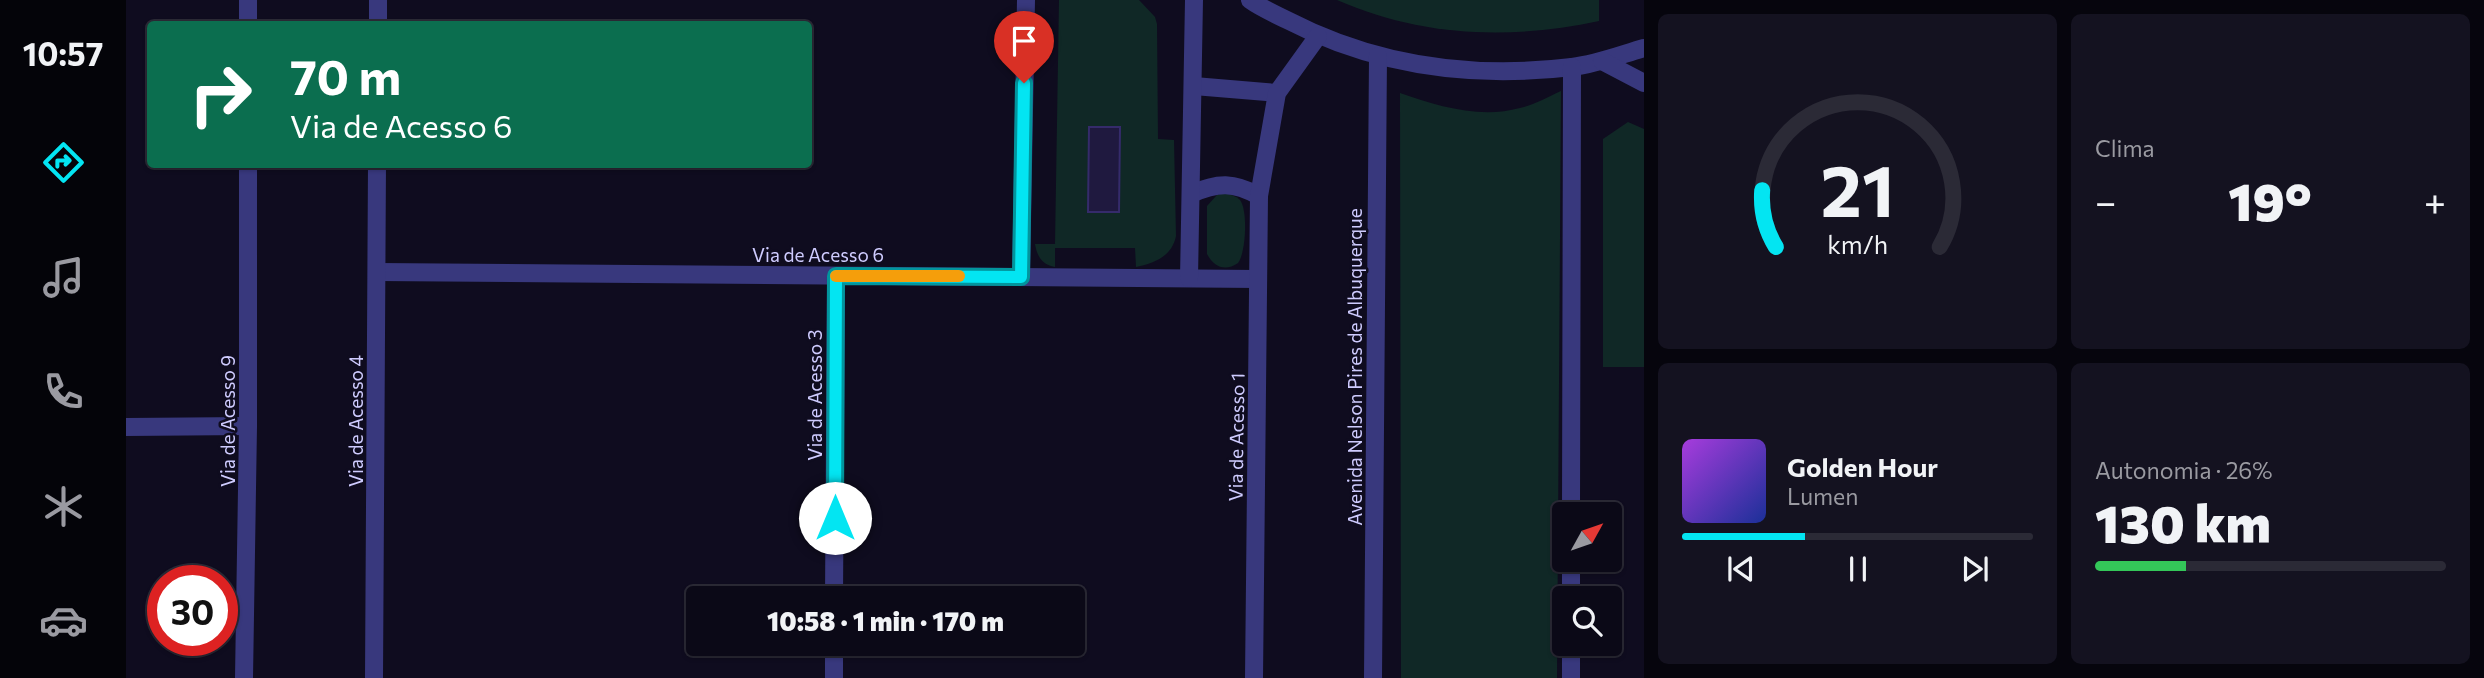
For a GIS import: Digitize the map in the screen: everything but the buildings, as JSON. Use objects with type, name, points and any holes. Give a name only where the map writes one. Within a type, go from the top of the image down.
[{"type":"street","points":[[248,0],[248,21]]},
{"type":"street","points":[[378,0],[378,21]]},
{"type":"street","points":[[1021,277],[1026,0]]},
{"type":"street","points":[[1189,278],[1194,0]]},
{"type":"street","points":[[1250,0],[1318,36],[1378,57],[1439,69],[1502,73],[1572,67],[1644,48]]},
{"type":"street","points":[[1194,86],[1277,93],[1318,36]]},
{"type":"street","name":"Avenida Nelson Pires de Albuquerque","points":[[1373,678],[1378,57]]},
{"type":"street","points":[[1602,61],[1644,83]]},
{"type":"street","points":[[1571,502],[1572,67]]},
{"type":"street","name":"Via de Acesso 1","points":[[1254,678],[1259,196],[1277,93]]},
{"type":"street","name":"Via de Acesso 9","points":[[244,678],[248,168]]},
{"type":"street","name":"Via de Acesso 4","points":[[374,678],[377,168]]},
{"type":"street","points":[[1191,194],[1208,186],[1226,184],[1243,187],[1259,196]]},
{"type":"street","name":"Via de Acesso 6","points":[[377,272],[1258,279]]},
{"type":"street","name":"Via de Acesso 3","points":[[834,586],[836,276]]},
{"type":"street","points":[[126,427],[248,426]]},
{"type":"street","points":[[834,656],[834,678]]},
{"type":"street","points":[[1571,656],[1571,678]]},
{"type":"green space","points":[[1059,0],[1139,0],[1155,17],[1158,139],[1174,140],[1176,236],[1167,254],[1150,263],[1136,267],[1135,248],[1055,248],[1055,267],[1043,262],[1037,252],[1035,244],[1055,244]]},
{"type":"green space","points":[[1337,0],[1599,0],[1599,21],[1533,31],[1466,32],[1401,22]]},
{"type":"green space","points":[[1561,91],[1558,502],[1552,502],[1552,572],[1558,572],[1558,586],[1552,586],[1552,656],[1557,656],[1557,678],[1401,678],[1400,93],[1474,112],[1505,111],[1541,101]]},
{"type":"green space","points":[[1628,122],[1644,129],[1644,367],[1603,367],[1603,139]]},
{"type":"green space","points":[[1224,193],[1240,200],[1245,222],[1241,258],[1233,266],[1224,268],[1216,265],[1207,254],[1207,206],[1217,195]]},
{"type":"slow traffic","points":[[836,276],[959,276]]},
{"type":"route","points":[[835,518],[836,276],[1021,277],[1024,83]]}]
